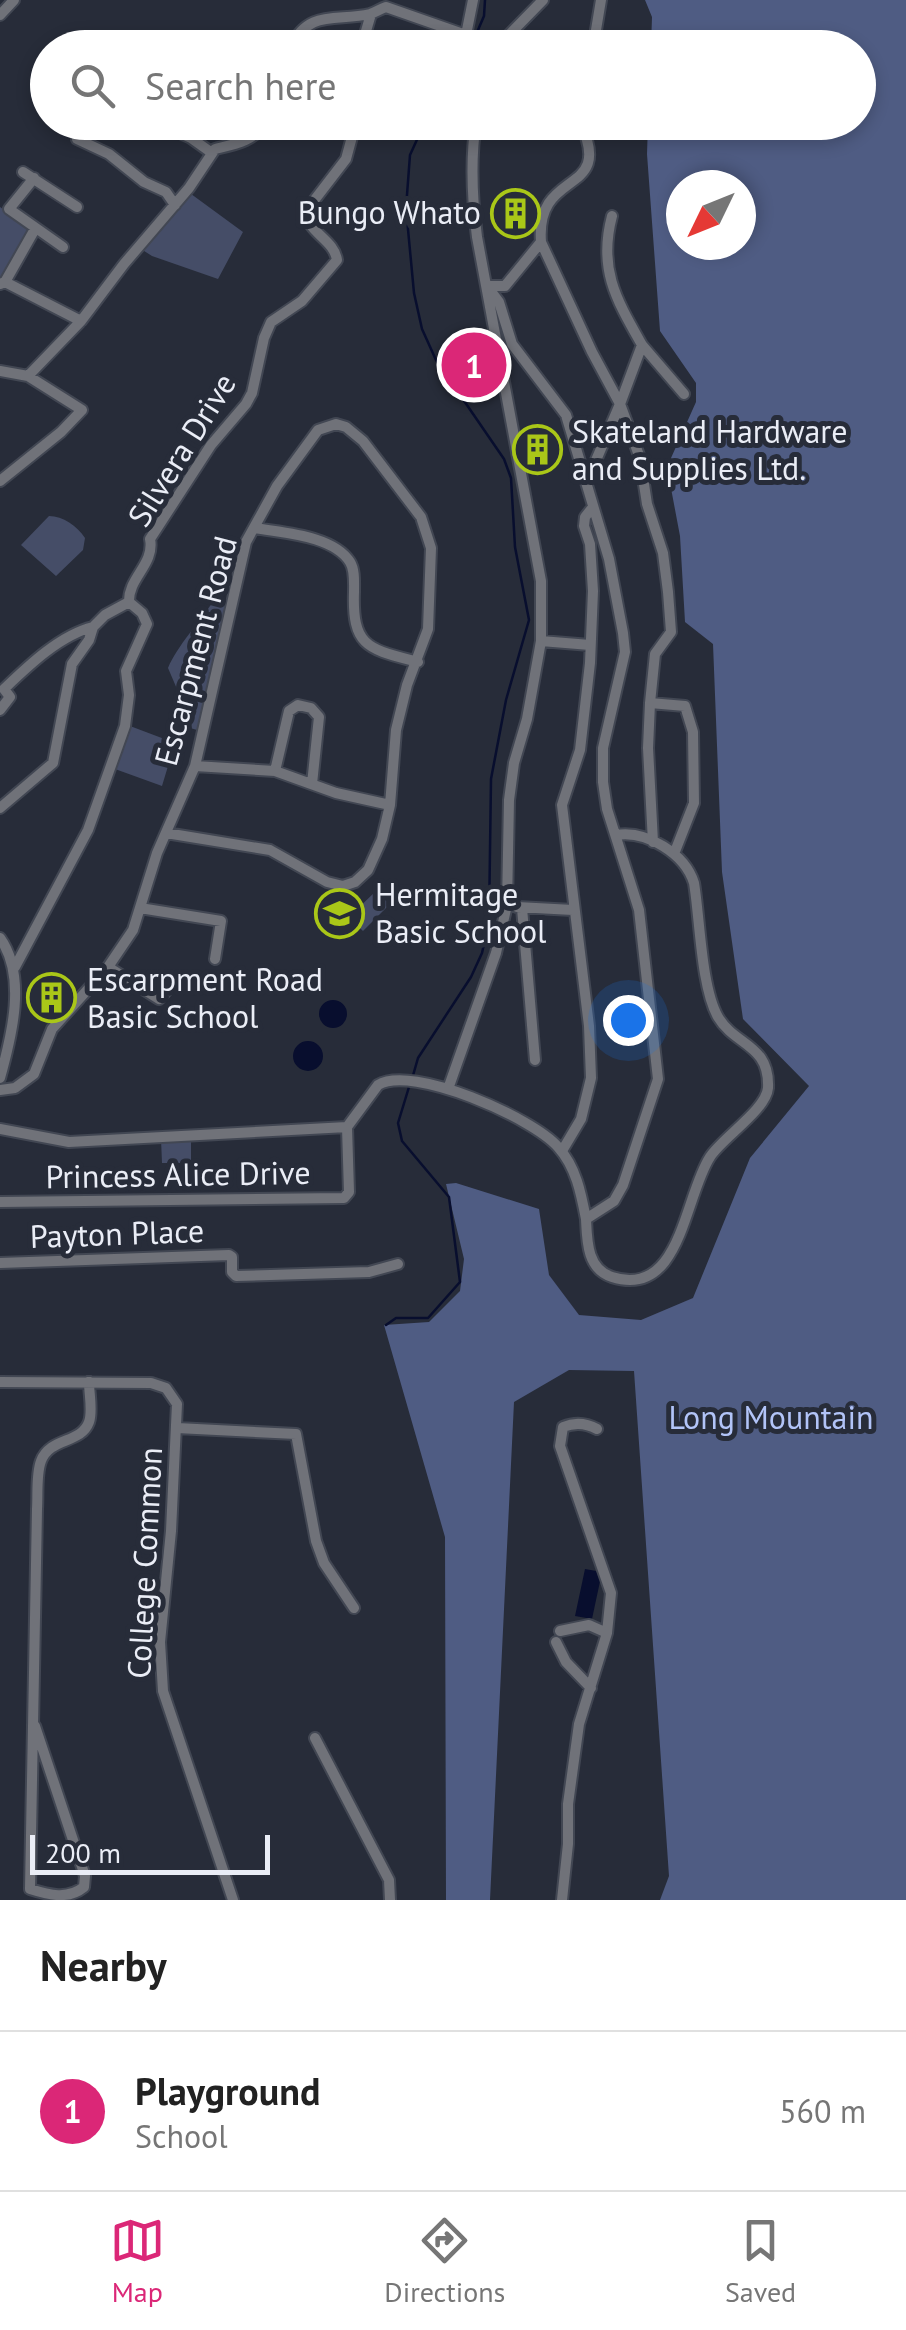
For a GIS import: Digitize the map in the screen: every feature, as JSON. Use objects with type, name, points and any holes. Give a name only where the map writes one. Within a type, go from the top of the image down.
[{"type":"street","points":[[0,15],[14,0]]},
{"type":"street","points":[[472,30],[473,0]]},
{"type":"street","points":[[514,30],[543,0]]},
{"type":"street","points":[[596,30],[601,0]]},
{"type":"street","points":[[301,30],[308,24],[371,14],[386,7],[444,30]]},
{"type":"street","points":[[366,30],[371,14]]},
{"type":"street","points":[[78,140],[108,154],[144,182],[166,192],[175,206]]},
{"type":"street","points":[[189,140],[212,153]]},
{"type":"street","points":[[28,376],[80,322],[175,206],[217,147],[227,148],[248,140]]},
{"type":"street","name":"Silvera Drive","points":[[129,602],[131,586],[148,561],[150,539],[210,445],[252,393],[271,322],[302,302],[338,260],[335,248],[307,222],[306,211],[346,159],[351,140]]},
{"type":"street","points":[[448,1089],[496,953],[507,904],[509,800],[541,641],[541,581],[490,316],[472,194],[473,140]]},
{"type":"street","points":[[587,140],[591,164],[586,172],[562,186],[547,204],[540,225],[541,242],[620,404],[640,458],[647,504],[663,553],[671,632],[655,654],[650,702],[653,842]]},
{"type":"street","points":[[23,172],[76,207]]},
{"type":"street","points":[[34,178],[10,209],[63,248]]},
{"type":"street","points":[[612,216],[605,247],[608,274],[642,345],[684,394]]},
{"type":"street","points":[[34,229],[3,283],[80,322]]},
{"type":"street","points":[[487,286],[504,286],[541,242]]},
{"type":"street","points":[[487,286],[498,302],[512,344],[566,415],[609,560],[626,652],[603,748],[607,809],[639,910],[658,1079],[623,1184],[614,1201],[586,1219]]},
{"type":"street","points":[[588,479],[642,345]]},
{"type":"street","points":[[0,371],[28,376],[82,410],[0,481]]},
{"type":"street","name":"Escarpment Road","points":[[0,1090],[15,1088],[34,1074],[52,1029],[108,967],[133,930],[194,766],[246,542],[277,486],[309,441],[328,425],[346,427],[362,440],[421,517],[431,548],[432,594],[428,629],[418,662]]},
{"type":"street","points":[[562,1151],[581,1118],[591,1078],[589,1026],[562,805],[580,750],[594,626],[590,544],[584,526],[585,516],[594,506]]},
{"type":"street","points":[[166,833],[270,850],[328,882],[343,886],[355,882],[368,870],[382,839],[390,804],[396,730],[407,685],[418,662],[368,647],[358,636],[354,623],[355,578],[351,563],[343,554],[319,541],[254,528]]},
{"type":"street","points":[[0,710],[10,697],[4,689],[68,638],[93,627],[120,605],[129,602],[142,613],[147,624],[126,670],[129,695],[124,726],[88,830],[15,967],[0,1078]]},
{"type":"street","points":[[0,808],[53,763],[72,664],[93,627]]},
{"type":"street","points":[[541,641],[590,646]]},
{"type":"street","points":[[650,702],[685,706],[692,732],[694,803],[674,854]]},
{"type":"street","points":[[275,771],[289,711],[298,705],[310,708],[320,717],[312,784]]},
{"type":"street","points":[[194,766],[275,771],[368,802],[390,804]]},
{"type":"street","points":[[0,1129],[70,1142],[347,1127],[378,1085],[411,1079],[448,1089],[525,1123],[550,1139],[562,1151],[578,1180],[589,1254],[602,1271],[628,1279],[657,1272],[676,1244],[694,1189],[711,1155],[761,1103],[768,1090],[762,1058],[722,1024],[712,1004],[694,883],[688,868],[653,842],[626,834],[616,836]]},
{"type":"street","points":[[507,904],[573,910]]},
{"type":"street","points":[[140,908],[221,921],[214,958]]},
{"type":"street","points":[[522,908],[535,1060]]},
{"type":"street","points":[[0,938],[15,967]]},
{"type":"street","points":[[108,967],[159,999],[168,990]]},
{"type":"street","name":"Princess Alice Drive","points":[[0,1202],[344,1198],[349,1192],[347,1127]]},
{"type":"street","name":"Payton Place","points":[[0,1263],[229,1254],[236,1276],[368,1272],[398,1264]]},
{"type":"street","name":"College Common","points":[[0,1382],[150,1383],[166,1388],[177,1404],[160,1642],[162,1691],[233,1900]]},
{"type":"street","points":[[34,1726],[85,1876],[84,1887],[74,1896],[30,1889],[40,1462],[51,1446],[82,1433],[87,1426],[89,1382]]},
{"type":"street","points":[[562,1900],[579,1724],[607,1633],[612,1592],[560,1446],[563,1428],[570,1424],[588,1424],[597,1429]]},
{"type":"street","points":[[177,1428],[296,1434],[316,1541],[324,1562],[354,1608]]},
{"type":"street","points":[[591,1688],[566,1662],[558,1636],[588,1625],[607,1633]]},
{"type":"street","points":[[315,1738],[390,1880],[390,1900]]},
{"type":"shaded area","points":[[187,191],[243,232],[218,279],[141,249]]},
{"type":"shaded area","points":[[0,207],[31,229],[5,276],[0,277]]},
{"type":"shaded area","points":[[49,516],[69,523],[85,538],[83,550],[56,576],[21,545]]},
{"type":"shaded area","points":[[214,600],[226,603],[197,730],[187,727],[186,710],[168,668]]},
{"type":"shaded area","points":[[130,726],[175,743],[162,786],[115,769]]},
{"type":"shaded area","points":[[376,891],[390,904],[363,931],[349,917]]},
{"type":"shaded area","points":[[333,1000],[343,1004],[347,1014],[343,1024],[333,1028],[323,1024],[319,1014],[323,1004]]},
{"type":"shaded area","points":[[308,1041],[322,1050],[323,1056],[314,1070],[308,1071],[294,1062],[293,1056],[302,1042]]},
{"type":"shaded area","points":[[191,1138],[191,1163],[162,1163],[161,1139]]},
{"type":"shaded area","points":[[585,1569],[602,1572],[592,1619],[575,1616]]},
{"type":"green space","name":"Long Mountain","points":[[645,0],[906,0],[906,1900],[660,1900],[669,1876],[634,1371],[569,1370],[514,1402],[490,1900],[446,1900],[445,1537],[384,1325],[429,1322],[460,1291],[464,1259],[446,1184],[456,1183],[539,1209],[549,1275],[579,1315],[641,1320],[693,1298],[750,1158],[809,1086],[743,1019],[722,872],[713,644],[685,622],[680,536],[667,467],[696,402],[696,383],[660,331],[647,140],[876,140],[876,30],[652,30],[652,17]]},
{"type":"waterway","points":[[478,30],[485,0]]},
{"type":"waterway","points":[[412,1079],[418,1058],[471,977],[482,953],[489,921],[491,779],[506,700],[529,620],[515,547],[511,478],[504,459],[436,360],[422,329],[414,293],[406,208],[410,155],[417,140]]},
{"type":"waterway","points":[[386,1325],[396,1318],[428,1318],[460,1282],[449,1197],[402,1141],[398,1123],[409,1087]]},
{"type":"place","name":"Bungo Whato","points":[[516,213]]},
{"type":"place","name":"Playground","points":[[474,365]]},
{"type":"place","name":"Skateland Hardware and Supplies Ltd.","points":[[537,450]]},
{"type":"place","name":"Hermitage Basic School","points":[[340,913]]},
{"type":"place","name":"Escarpment Road Basic School","points":[[52,998]]}]
